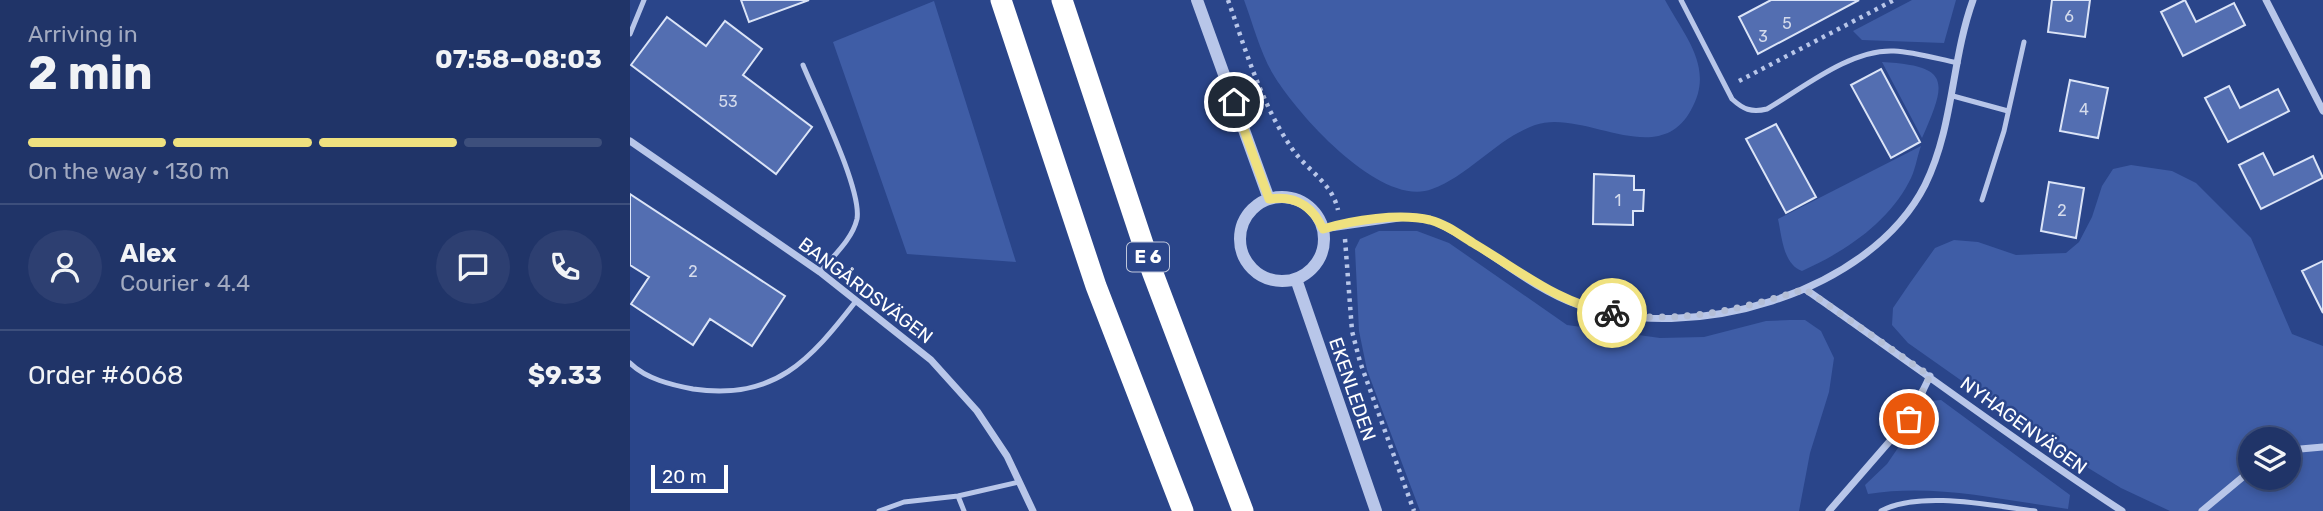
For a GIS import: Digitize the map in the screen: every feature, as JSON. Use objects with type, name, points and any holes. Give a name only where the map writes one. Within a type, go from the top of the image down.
[{"type":"highway","points":[[1001,0],[1096,286],[1183,511]]},
{"type":"highway","name":"E 6","points":[[1062,0],[1152,271],[1243,511]]},
{"type":"street","points":[[1197,0],[1269,199]]},
{"type":"street","points":[[1323,229],[1341,224],[1406,218],[1431,220],[1450,229],[1548,291],[1578,305],[1638,318],[1722,312],[1805,289],[1849,267],[1910,211],[1936,159],[1953,96],[1973,0]]},
{"type":"street","points":[[2266,0],[2323,111]]},
{"type":"street","name":"BANGÅRDSVÄGEN","points":[[630,141],[820,272],[931,360],[977,411],[1007,456],[1033,511]]},
{"type":"street","points":[[1269,199],[1296,199],[1317,216],[1323,229],[1322,253],[1307,273],[1296,279],[1269,280],[1248,264],[1241,252],[1241,226],[1257,204],[1269,199]]},
{"type":"street","name":"EKENLEDEN","points":[[1296,279],[1376,511]]},
{"type":"street","name":"NYHAGENVÄGEN","points":[[1805,289],[1930,376],[2017,443],[2122,511]]},
{"type":"street","points":[[1829,511],[1909,419],[1930,376]]},
{"type":"street","points":[[2301,449],[2323,447]]},
{"type":"street","points":[[2202,511],[2238,481]]},
{"type":"lane","points":[[630,34],[644,0]]},
{"type":"lane","points":[[1681,0],[1732,99],[1742,108],[1756,112],[1766,109],[1831,71],[1875,52],[1894,51],[1959,63]]},
{"type":"lane","points":[[1982,200],[2008,111],[2024,42]]},
{"type":"lane","points":[[803,65],[856,194],[857,218],[849,238],[820,272]]},
{"type":"lane","points":[[1953,96],[2008,111]]},
{"type":"lane","points":[[630,363],[670,385],[735,392],[765,385],[792,371],[818,349],[856,301]]},
{"type":"lane","points":[[879,511],[904,502],[958,496],[1019,482]]},
{"type":"lane","points":[[958,496],[964,511]]},
{"type":"lane","points":[[1881,511],[1889,506],[1922,502],[1958,502],[2035,511]]},
{"type":"path","points":[[1228,0],[1262,93],[1294,151],[1335,196],[1349,253],[1348,289],[1352,331],[1360,362],[1414,511]]},
{"type":"path","points":[[1726,88],[1894,0]]},
{"type":"shaded area","points":[[1244,0],[1665,0],[1688,40],[1699,66],[1698,95],[1691,110],[1677,127],[1660,136],[1640,137],[1554,122],[1535,125],[1508,139],[1446,183],[1432,189],[1411,191],[1389,185],[1365,172],[1342,154],[1300,111],[1268,65]]},
{"type":"shaded area","points":[[1912,0],[1956,0],[1944,43],[1862,40],[1853,31]]},
{"type":"shaded area","points":[[934,1],[1016,262],[907,254],[833,42]]},
{"type":"shaded area","points":[[1882,62],[1921,68],[1932,73],[1937,80],[1939,90],[1936,103],[1922,138]]},
{"type":"shaded area","points":[[1921,146],[1909,182],[1877,224],[1849,246],[1802,271],[1791,262],[1784,249],[1778,219]]},
{"type":"shaded area","points":[[2131,165],[2172,171],[2196,183],[2251,238],[2292,334],[2323,346],[2323,511],[2170,511],[2121,488],[2067,455],[1908,343],[1892,325],[1893,308],[1935,248],[1954,240],[1978,242],[2016,255],[2066,253],[2079,242],[2092,217],[2102,186],[2113,169]]},
{"type":"shaded area","points":[[1379,231],[1417,231],[1449,243],[1567,325],[1660,338],[1704,337],[1766,321],[1805,320],[1821,331],[1834,358],[1829,392],[1810,453],[1799,511],[1420,511],[1367,370],[1359,331],[1355,249],[1360,239]]},
{"type":"shaded area","points":[[1941,400],[2070,495],[2068,509],[1993,497],[1918,490],[1868,494],[1865,485],[1887,464],[1930,401]]},
{"type":"building","points":[[741,0],[809,0],[749,22]]},
{"type":"building","points":[[1771,0],[1859,0],[1758,54],[1739,17]]},
{"type":"building","points":[[2052,0],[2090,0],[2085,37],[2048,32]]},
{"type":"building","points":[[2185,0],[2196,22],[2234,3],[2245,25],[2183,56],[2161,12]]},
{"type":"building","points":[[667,17],[706,46],[725,21],[762,49],[743,75],[812,127],[776,174],[631,65]]},
{"type":"building","points":[[1881,69],[1920,142],[1891,158],[1851,85]]},
{"type":"building","points":[[2070,80],[2108,88],[2098,138],[2060,131]]},
{"type":"building","points":[[2229,86],[2240,108],[2278,89],[2289,111],[2228,142],[2205,98]]},
{"type":"building","points":[[1776,124],[1816,197],[1786,213],[1746,139]]},
{"type":"building","points":[[2263,153],[2274,175],[2313,156],[2323,178],[2261,209],[2239,165]]},
{"type":"building","points":[[1594,174],[1634,176],[1634,190],[1644,190],[1643,211],[1633,211],[1633,225],[1593,224]]},
{"type":"building","points":[[2049,182],[2084,188],[2076,238],[2041,231]]},
{"type":"building","points":[[630,194],[785,296],[752,346],[710,319],[693,345],[631,304],[649,277],[630,265]]},
{"type":"building","points":[[2323,261],[2323,313],[2302,271]]},
{"type":"way so far","points":[[1612,313],[1638,318],[1722,312],[1805,289],[1930,376],[1909,419]]},
{"type":"route","points":[[1234,102],[1269,199],[1296,199],[1308,206],[1317,216],[1323,229],[1341,224],[1406,218],[1431,220],[1491,253],[1548,291],[1578,305],[1612,313]]}]
